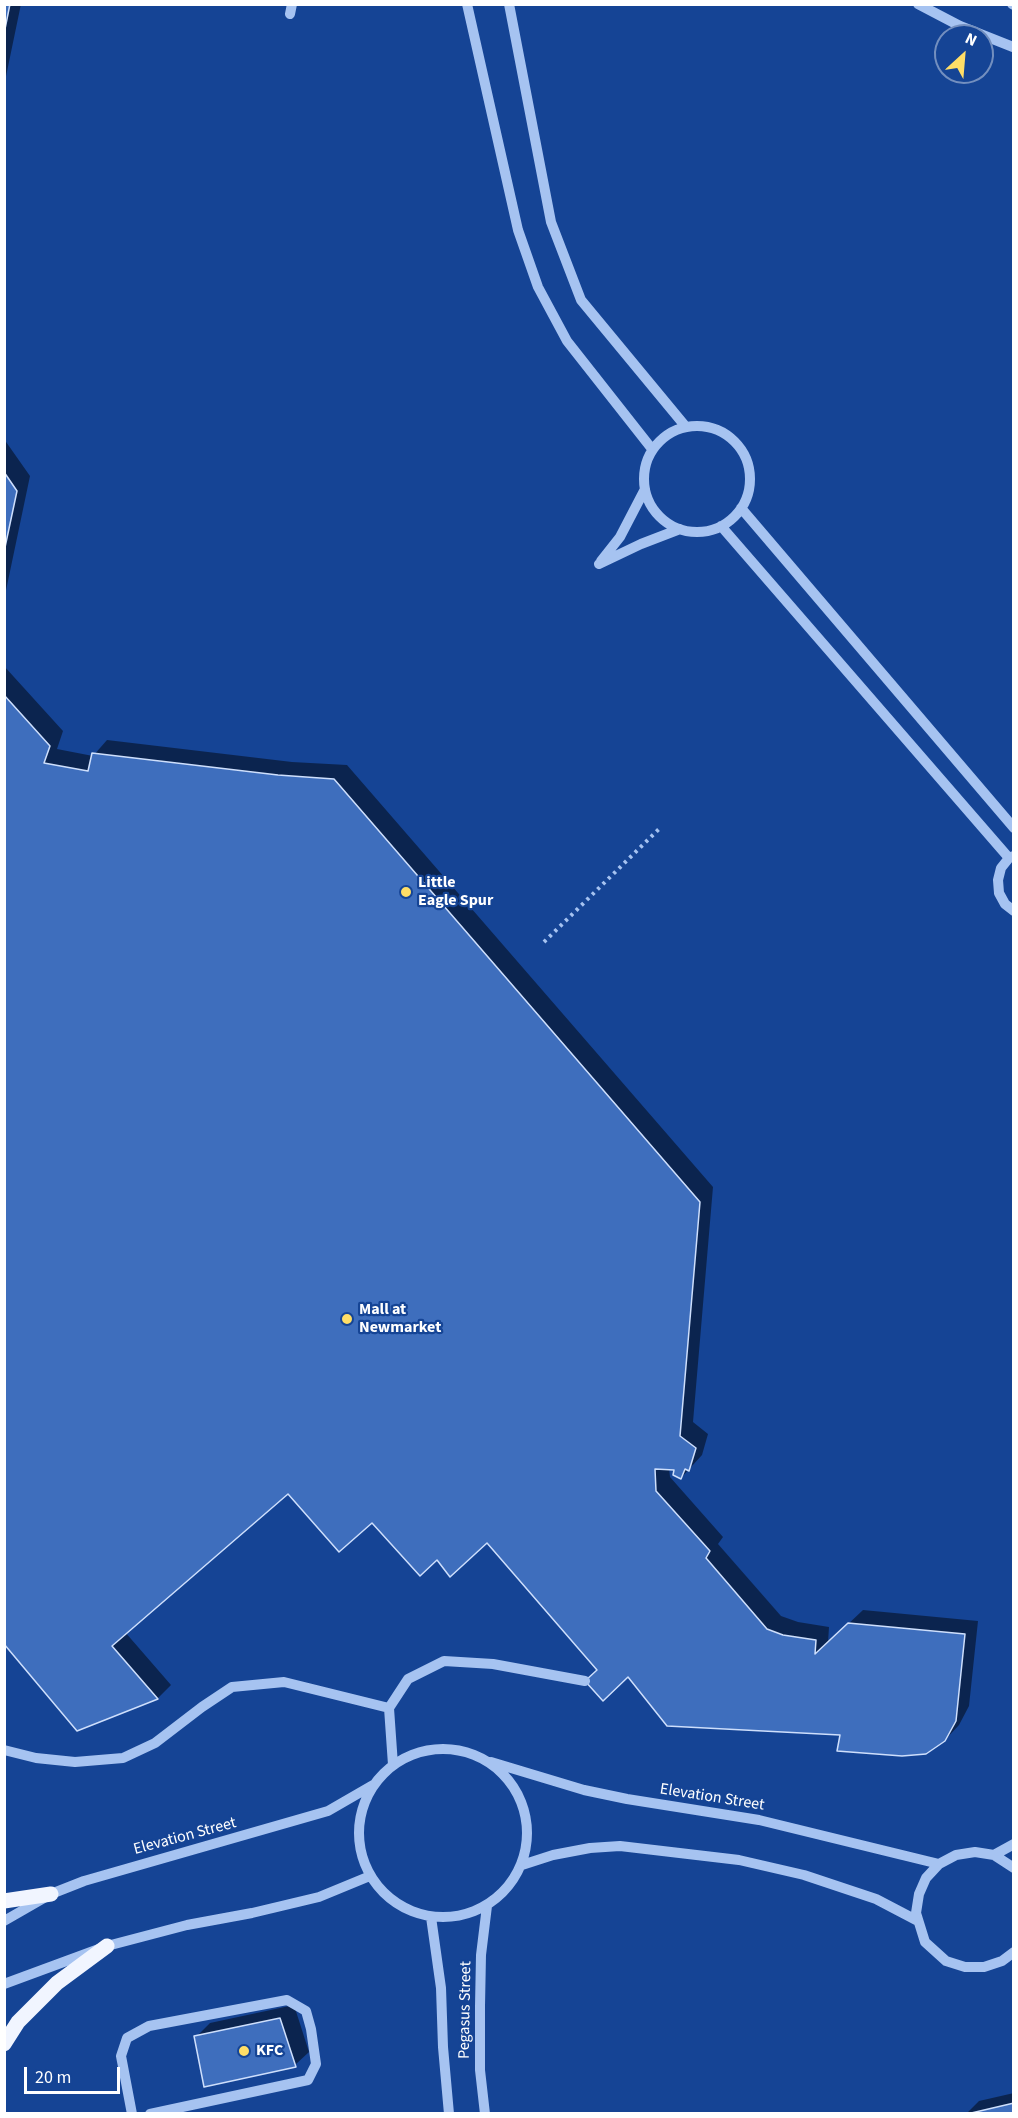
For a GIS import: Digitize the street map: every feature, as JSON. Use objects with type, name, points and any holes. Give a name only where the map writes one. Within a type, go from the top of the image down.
[{"type":"main road","points":[[4,1900],[51,1894]]},
{"type":"main road","points":[[4,2044],[18,2022],[57,1983],[107,1946]]},
{"type":"street","points":[[467,4],[518,230],[538,287],[567,341],[652,449]]},
{"type":"street","points":[[509,4],[551,222],[581,300],[686,427]]},
{"type":"street","points":[[918,4],[960,26],[1013,47]]},
{"type":"street","points":[[686,427],[707,427],[726,434],[737,444],[749,468],[750,482],[741,508],[721,526],[701,531],[680,529],[668,522],[657,514],[645,489],[646,462],[652,449],[673,431],[686,427]]},
{"type":"street","points":[[645,489],[620,537],[599,564],[680,529]]},
{"type":"street","points":[[741,508],[1014,828]]},
{"type":"street","points":[[721,526],[1011,857],[1001,868],[998,880],[999,893],[1005,904],[1014,911]]},
{"type":"street","points":[[393,1765],[388,1708],[408,1679],[444,1661],[493,1664],[585,1682]]},
{"type":"street","points":[[4,1750],[36,1758],[75,1762],[123,1758],[155,1743],[202,1707],[232,1688],[284,1682],[388,1708]]},
{"type":"street","name":"Elevation Street","points":[[480,1758],[495,1767],[514,1787],[525,1812],[528,1839],[522,1865],[507,1888],[487,1906],[460,1917],[430,1917],[406,1910],[386,1895],[370,1876],[361,1854],[358,1830],[363,1806],[374,1785],[393,1765],[417,1753],[444,1749],[471,1754],[584,1790],[759,1820],[939,1864]]},
{"type":"street","name":"Elevation Street","points":[[4,1920],[51,1894],[84,1881],[328,1811],[374,1785]]},
{"type":"street","points":[[994,1855],[1014,1844]]},
{"type":"street","points":[[522,1865],[553,1855],[590,1848],[620,1846],[739,1860],[804,1875],[866,1895],[918,1921]]},
{"type":"street","points":[[1014,1868],[994,1855],[975,1852],[956,1855],[939,1864],[926,1878],[919,1894],[916,1913],[926,1942],[946,1961],[965,1967],[984,1967],[1002,1961],[1014,1952]]},
{"type":"street","points":[[4,1984],[107,1946],[187,1925],[252,1914],[319,1897],[370,1876]]},
{"type":"street","name":"Pegasus Street","points":[[485,2114],[480,2070],[480,2006],[481,1955],[487,1906]]},
{"type":"street","name":"Pegasus Street","points":[[430,1917],[441,1988],[449,2114]]},
{"type":"street","points":[[1002,1961],[1014,1965]]},
{"type":"street","points":[[132,2114],[121,2056],[127,2038],[149,2026],[287,2000],[306,2011],[316,2064],[308,2080],[150,2114]]},
{"type":"path","points":[[544,942],[659,829]]},
{"type":"building","points":[[4,4],[10,4],[4,34]]},
{"type":"building","points":[[4,472],[17,491],[4,552]]},
{"type":"building","name":"Mall at Newmarket","points":[[4,695],[50,746],[44,763],[88,771],[92,753],[278,775],[334,779],[700,1202],[680,1436],[696,1448],[689,1471],[685,1469],[681,1479],[673,1475],[674,1470],[655,1469],[656,1491],[710,1551],[706,1558],[767,1629],[783,1635],[816,1640],[815,1654],[848,1623],[965,1634],[956,1721],[945,1741],[926,1754],[902,1756],[837,1751],[840,1735],[667,1726],[628,1677],[603,1701],[585,1681],[597,1670],[487,1543],[450,1577],[437,1560],[420,1576],[372,1523],[339,1552],[288,1494],[112,1646],[158,1699],[77,1731],[4,1644]]},
{"type":"building","name":"KFC","points":[[280,2018],[296,2067],[204,2087],[194,2036]]},
{"type":"building","points":[[1014,2103],[1014,2114],[967,2114]]},
{"type":"place","name":"Little Eagle Spur","points":[[406,892]]},
{"type":"place","name":"Mall at Newmarket","points":[[347,1319]]},
{"type":"place","name":"KFC","points":[[244,2051]]}]
